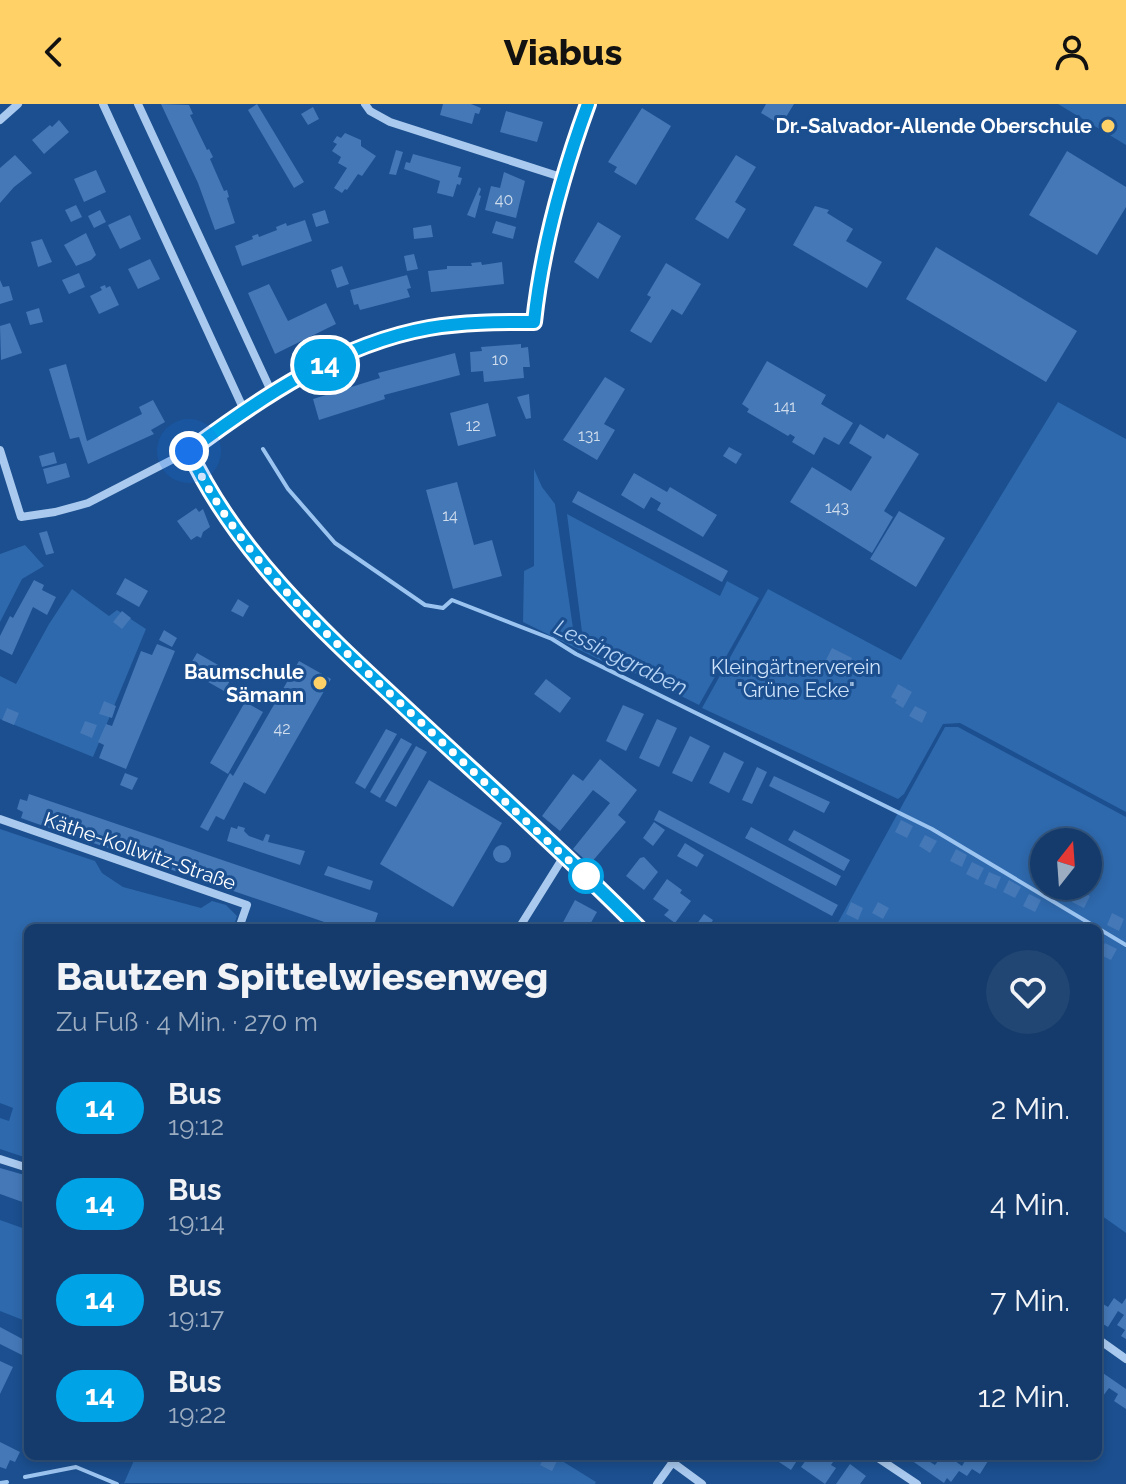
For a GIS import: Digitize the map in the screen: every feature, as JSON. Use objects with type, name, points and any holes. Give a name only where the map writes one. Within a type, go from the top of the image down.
[{"type":"street","points":[[0,120],[18,104]]},
{"type":"street","points":[[103,104],[244,410]]},
{"type":"street","points":[[138,104],[272,393]]},
{"type":"street","points":[[365,104],[370,111],[390,122],[564,178]]},
{"type":"street","points":[[0,450],[21,517],[55,512],[88,503],[189,451],[244,410],[344,355],[389,338],[462,323],[534,322],[542,255],[549,226],[588,104]]},
{"type":"street","points":[[189,451],[205,487],[296,601],[356,663],[635,924]]},
{"type":"street","name":"Käthe-Kollwitz-Straße","points":[[0,819],[247,905],[240,924]]},
{"type":"street","points":[[522,924],[564,856]]},
{"type":"street","points":[[0,1159],[24,1167]]},
{"type":"street","points":[[1102,1342],[1126,1359]]},
{"type":"street","points":[[657,1484],[674,1460]]},
{"type":"street","points":[[676,1460],[702,1484]]},
{"type":"street","points":[[881,1460],[917,1484]]},
{"type":"green space","name":"Dr.-Salvador-Allende Oberschule","points":[[1058,104],[1126,104],[1126,145]]},
{"type":"green space","name":"Kleingärtnerverein \"Grüne Ecke\"","points":[[1058,402],[1126,439],[1126,812],[960,723],[943,724],[904,794],[898,799],[702,708],[768,589],[901,660]]},
{"type":"green space","points":[[534,469],[542,487],[555,504],[574,635],[604,662],[523,622],[524,571],[534,566]]},
{"type":"green space","points":[[567,514],[720,596],[727,581],[759,598],[699,705],[613,662],[582,632]]},
{"type":"green space","points":[[25,545],[44,566],[22,579],[0,622],[0,554]]},
{"type":"green space","points":[[72,589],[109,616],[117,610],[146,629],[93,757],[0,719],[0,676],[16,684]]},
{"type":"green space","points":[[945,727],[958,727],[1126,817],[1126,1233],[1102,1216],[1102,924],[837,924]]},
{"type":"green space","points":[[0,829],[95,861],[102,873],[123,887],[201,908],[212,901],[226,905],[237,916],[234,924],[24,924],[24,1157],[0,1149],[0,1118],[9,1121],[13,1108],[0,1103]]},
{"type":"green space","points":[[0,1220],[24,1229],[24,1320],[0,1311]]},
{"type":"green space","points":[[134,1460],[560,1460],[596,1482],[595,1484],[124,1483]]},
{"type":"building","points":[[161,104],[189,105],[193,114],[190,115],[213,157],[210,159],[224,191],[227,190],[235,223],[215,230],[198,183]]},
{"type":"building","points":[[257,104],[304,182],[294,188],[248,110]]},
{"type":"building","points":[[443,104],[471,104],[481,108],[479,114],[475,113],[472,124],[440,115]]},
{"type":"building","points":[[766,104],[794,104],[781,125],[761,113]]},
{"type":"building","points":[[313,107],[319,119],[308,125],[301,114]]},
{"type":"building","points":[[642,108],[671,126],[636,185],[614,172],[617,167],[608,162]]},
{"type":"building","points":[[506,111],[543,122],[537,142],[500,132]]},
{"type":"building","points":[[59,120],[69,132],[44,154],[32,140]]},
{"type":"building","points":[[345,133],[361,140],[361,146],[376,156],[362,176],[358,174],[342,193],[334,188],[347,168],[338,163],[341,157],[332,151],[337,144],[333,142],[337,136],[341,138]]},
{"type":"building","points":[[396,150],[403,152],[396,175],[389,174]]},
{"type":"building","points":[[1067,151],[1126,187],[1126,207],[1097,255],[1029,215]]},
{"type":"building","points":[[413,154],[461,167],[458,177],[462,178],[453,197],[437,193],[440,181],[404,169]]},
{"type":"building","points":[[15,155],[32,173],[0,203],[0,168]]},
{"type":"building","points":[[736,155],[756,167],[735,202],[746,209],[728,239],[695,219]]},
{"type":"building","points":[[96,170],[106,192],[84,202],[74,179]]},
{"type":"building","points":[[504,172],[525,181],[516,218],[485,210],[491,186],[500,188]]},
{"type":"building","points":[[479,187],[481,196],[475,218],[467,215]]},
{"type":"building","points":[[76,205],[82,217],[71,222],[65,210]]},
{"type":"building","points":[[815,206],[829,210],[827,213],[853,229],[846,241],[882,262],[867,288],[793,245]]},
{"type":"building","points":[[100,210],[106,222],[94,228],[88,216]]},
{"type":"building","points":[[325,210],[329,223],[316,227],[312,214]]},
{"type":"building","points":[[130,215],[141,239],[120,249],[108,225]]},
{"type":"building","points":[[305,220],[312,241],[242,266],[235,246],[253,239],[252,236],[258,234],[259,237],[277,230],[276,227],[286,223],[287,226]]},
{"type":"building","points":[[496,221],[516,227],[513,239],[492,233]]},
{"type":"building","points":[[598,222],[621,236],[598,279],[574,262]]},
{"type":"building","points":[[431,225],[433,237],[414,239],[413,228]]},
{"type":"building","points":[[86,233],[96,255],[76,266],[64,245]]},
{"type":"building","points":[[42,239],[52,262],[38,267],[31,242]]},
{"type":"building","points":[[936,247],[1077,331],[1046,382],[906,299]]},
{"type":"building","points":[[414,254],[418,269],[407,271],[404,256]]},
{"type":"building","points":[[150,259],[160,279],[138,289],[128,269]]},
{"type":"building","points":[[481,262],[482,265],[502,262],[504,284],[431,292],[428,271],[447,269],[447,266],[472,266],[471,263]]},
{"type":"building","points":[[666,263],[701,284],[682,315],[672,309],[651,343],[630,331],[651,297],[647,295]]},
{"type":"building","points":[[342,266],[349,284],[337,288],[331,270]]},
{"type":"building","points":[[79,273],[85,287],[69,294],[62,280]]},
{"type":"building","points":[[407,275],[410,297],[360,310],[358,304],[354,305],[350,290]]},
{"type":"building","points":[[0,280],[3,287],[9,286],[13,300],[0,304]]},
{"type":"building","points":[[269,284],[288,321],[326,303],[336,324],[275,354],[248,293]]},
{"type":"building","points":[[105,285],[106,288],[110,286],[119,305],[99,314],[90,296]]},
{"type":"building","points":[[39,308],[43,322],[30,325],[26,312]]},
{"type":"building","points":[[10,323],[22,353],[1,360],[0,326]]},
{"type":"building","points":[[521,344],[521,348],[528,347],[530,367],[523,367],[524,378],[484,382],[483,371],[471,372],[470,352],[482,351],[481,347]]},
{"type":"building","points":[[455,353],[460,375],[384,395],[385,399],[319,420],[313,399],[380,378],[378,373]]},
{"type":"building","points":[[767,361],[826,395],[821,404],[853,423],[839,445],[824,437],[814,455],[792,442],[795,437],[747,412],[749,409],[742,404]]},
{"type":"building","points":[[66,364],[87,441],[142,414],[139,407],[153,400],[165,422],[151,430],[154,434],[88,464],[79,437],[70,439],[49,369]]},
{"type":"building","points":[[605,377],[625,389],[604,424],[615,430],[597,460],[563,440]]},
{"type":"building","points":[[529,394],[531,418],[526,419],[517,397]]},
{"type":"building","points":[[488,403],[496,436],[458,446],[450,413]]},
{"type":"building","points":[[860,424],[884,439],[887,434],[919,454],[884,511],[893,517],[872,553],[790,502],[812,467],[851,491],[872,457],[849,443]]},
{"type":"building","points":[[729,447],[742,454],[736,464],[723,456]]},
{"type":"building","points":[[54,452],[57,463],[42,467],[39,456]]},
{"type":"building","points":[[66,463],[70,477],[47,484],[43,469]]},
{"type":"building","points":[[634,473],[667,492],[670,487],[717,515],[703,537],[657,510],[661,503],[651,497],[644,509],[621,495]]},
{"type":"building","points":[[457,482],[474,545],[492,540],[502,576],[453,589],[426,490]]},
{"type":"building","points":[[578,491],[728,571],[722,582],[572,502]]},
{"type":"building","points":[[196,508],[199,512],[203,509],[210,527],[201,538],[197,536],[191,540],[177,521]]},
{"type":"building","points":[[899,511],[945,538],[916,587],[870,559]]},
{"type":"building","points":[[47,531],[54,553],[46,555],[39,533]]},
{"type":"building","points":[[125,578],[148,591],[139,607],[116,594]]},
{"type":"building","points":[[34,580],[44,585],[42,590],[56,597],[47,615],[33,607],[12,655],[0,649],[0,636]]},
{"type":"building","points":[[238,599],[249,606],[243,617],[231,611]]},
{"type":"building","points":[[122,611],[131,618],[122,629],[113,622]]},
{"type":"building","points":[[164,630],[177,638],[172,647],[159,640]]},
{"type":"building","points":[[157,644],[175,651],[126,769],[99,758],[104,745],[98,742],[106,724],[112,726],[141,651],[152,655]]},
{"type":"building","points":[[832,648],[852,658],[845,671],[826,660]]},
{"type":"building","points":[[197,653],[234,674],[224,691],[187,670]]},
{"type":"building","points":[[299,661],[331,679],[265,794],[244,782],[224,820],[216,816],[208,831],[200,827],[230,773],[233,776]]},
{"type":"building","points":[[546,679],[571,698],[560,713],[534,694]]},
{"type":"building","points":[[898,684],[912,692],[903,708],[891,697]]},
{"type":"building","points":[[104,701],[116,706],[112,718],[99,714]]},
{"type":"building","points":[[245,702],[263,712],[228,774],[210,763]]},
{"type":"building","points":[[623,705],[644,714],[626,751],[606,741]]},
{"type":"building","points":[[915,706],[927,712],[922,723],[909,716]]},
{"type":"building","points":[[7,708],[19,713],[14,725],[2,720]]},
{"type":"building","points":[[657,719],[677,728],[659,767],[639,758]]},
{"type":"building","points":[[85,721],[97,725],[92,738],[80,733]]},
{"type":"building","points":[[386,729],[397,734],[365,789],[355,783]]},
{"type":"building","points":[[690,736],[710,746],[692,782],[672,773]]},
{"type":"building","points":[[401,738],[412,744],[380,798],[370,792]]},
{"type":"building","points":[[416,746],[427,752],[396,807],[385,801]]},
{"type":"building","points":[[724,752],[744,762],[729,793],[709,783]]},
{"type":"building","points":[[600,759],[637,790],[618,815],[626,822],[590,864],[573,849],[610,803],[593,790],[560,831],[542,816],[573,774],[583,781]]},
{"type":"building","points":[[757,767],[767,772],[752,804],[742,800]]},
{"type":"building","points":[[125,773],[138,778],[132,790],[120,785]]},
{"type":"building","points":[[774,776],[830,802],[824,813],[769,786]]},
{"type":"building","points":[[429,780],[502,823],[453,907],[380,864]]},
{"type":"building","points":[[29,794],[378,913],[374,924],[330,924],[21,818],[23,812],[17,809],[20,799],[27,801]]},
{"type":"building","points":[[659,810],[838,905],[832,916],[654,820]]},
{"type":"building","points":[[901,820],[913,826],[907,838],[895,832]]},
{"type":"building","points":[[654,822],[665,830],[653,846],[643,838]]},
{"type":"building","points":[[238,826],[245,828],[249,836],[263,841],[266,834],[270,835],[268,842],[305,851],[300,865],[227,841],[231,827],[237,829]]},
{"type":"building","points":[[751,827],[841,876],[836,886],[745,838]]},
{"type":"building","points":[[794,830],[850,860],[844,871],[788,840]]},
{"type":"building","points":[[925,835],[937,841],[930,853],[919,846]]},
{"type":"building","points":[[685,843],[704,855],[697,867],[677,856]]},
{"type":"building","points":[[502,845],[511,854],[502,863],[493,854]]},
{"type":"building","points":[[956,849],[967,855],[962,867],[950,861]]},
{"type":"building","points":[[644,857],[658,872],[644,890],[626,876]]},
{"type":"building","points":[[972,862],[984,868],[978,880],[966,874]]},
{"type":"building","points":[[328,866],[373,881],[370,890],[324,875]]},
{"type":"building","points":[[989,872],[1001,877],[996,889],[984,884]]},
{"type":"building","points":[[667,879],[691,901],[675,923],[664,915],[669,910],[653,899]]},
{"type":"building","points":[[1009,880],[1021,887],[1015,898],[1003,892]]},
{"type":"building","points":[[1029,894],[1030,900],[1041,900],[1035,912],[1023,906]]},
{"type":"building","points":[[575,900],[597,912],[590,924],[562,924]]},
{"type":"building","points":[[1073,900],[1088,900],[1084,908]]},
{"type":"building","points":[[851,902],[863,908],[858,920],[846,914]]},
{"type":"building","points":[[878,902],[889,908],[883,919],[872,913]]},
{"type":"building","points":[[1112,913],[1124,919],[1119,931],[1107,925]]},
{"type":"building","points":[[704,914],[713,920],[712,924],[697,924]]},
{"type":"building","points":[[1105,943],[1117,949],[1111,960],[1102,956]]},
{"type":"building","points":[[0,1168],[24,1175],[24,1203],[0,1194]]},
{"type":"building","points":[[1114,1298],[1122,1304],[1126,1298],[1126,1339],[1121,1336],[1125,1330],[1117,1325],[1124,1315],[1118,1311],[1108,1327],[1102,1323],[1102,1303],[1108,1307]]},
{"type":"building","points":[[0,1327],[24,1340],[24,1356],[0,1344]]},
{"type":"building","points":[[0,1361],[13,1367],[0,1394]]},
{"type":"building","points":[[1102,1372],[1126,1389],[1126,1409],[1114,1401],[1118,1394],[1109,1388],[1103,1396]]},
{"type":"building","points":[[0,1442],[20,1452],[15,1462],[10,1460],[6,1469],[0,1467]]},
{"type":"building","points":[[543,1460],[558,1460],[552,1471],[540,1465]]},
{"type":"building","points":[[776,1460],[797,1460],[791,1470]]},
{"type":"building","points":[[806,1460],[834,1460],[831,1465],[836,1468],[825,1484],[801,1467]]},
{"type":"building","points":[[911,1460],[927,1460],[935,1465],[939,1460],[954,1460],[962,1466],[966,1460],[988,1461],[980,1474],[972,1469],[967,1476],[959,1471],[951,1482],[947,1478],[944,1483]]},
{"type":"building","points":[[850,1464],[866,1476],[860,1484],[836,1484]]},
{"type":"waterway","name":"Lessinggraben","points":[[263,449],[288,489],[335,543],[425,605],[443,608],[452,600],[552,639],[576,654],[932,829],[1091,924]]},
{"type":"waterway","name":"Lessinggraben","points":[[1102,931],[1126,945]]},
{"type":"waterway","points":[[25,1477],[76,1467],[117,1484]]},
{"type":"waterway","points":[[0,1483],[7,1482]]},
{"type":"bus line","name":"14","points":[[588,104],[549,226],[539,270],[534,322],[462,323],[425,328],[389,338],[344,355],[260,400],[189,451],[205,487],[296,601],[356,663],[635,924]]},
{"type":"place","name":"Dr.-Salvador-Allende Oberschule","points":[[1108,126]]},
{"type":"place","name":"Baumschule Sämann","points":[[320,683]]},
{"type":"route","points":[[189,451],[205,487],[296,601],[356,663],[586,876]]}]
